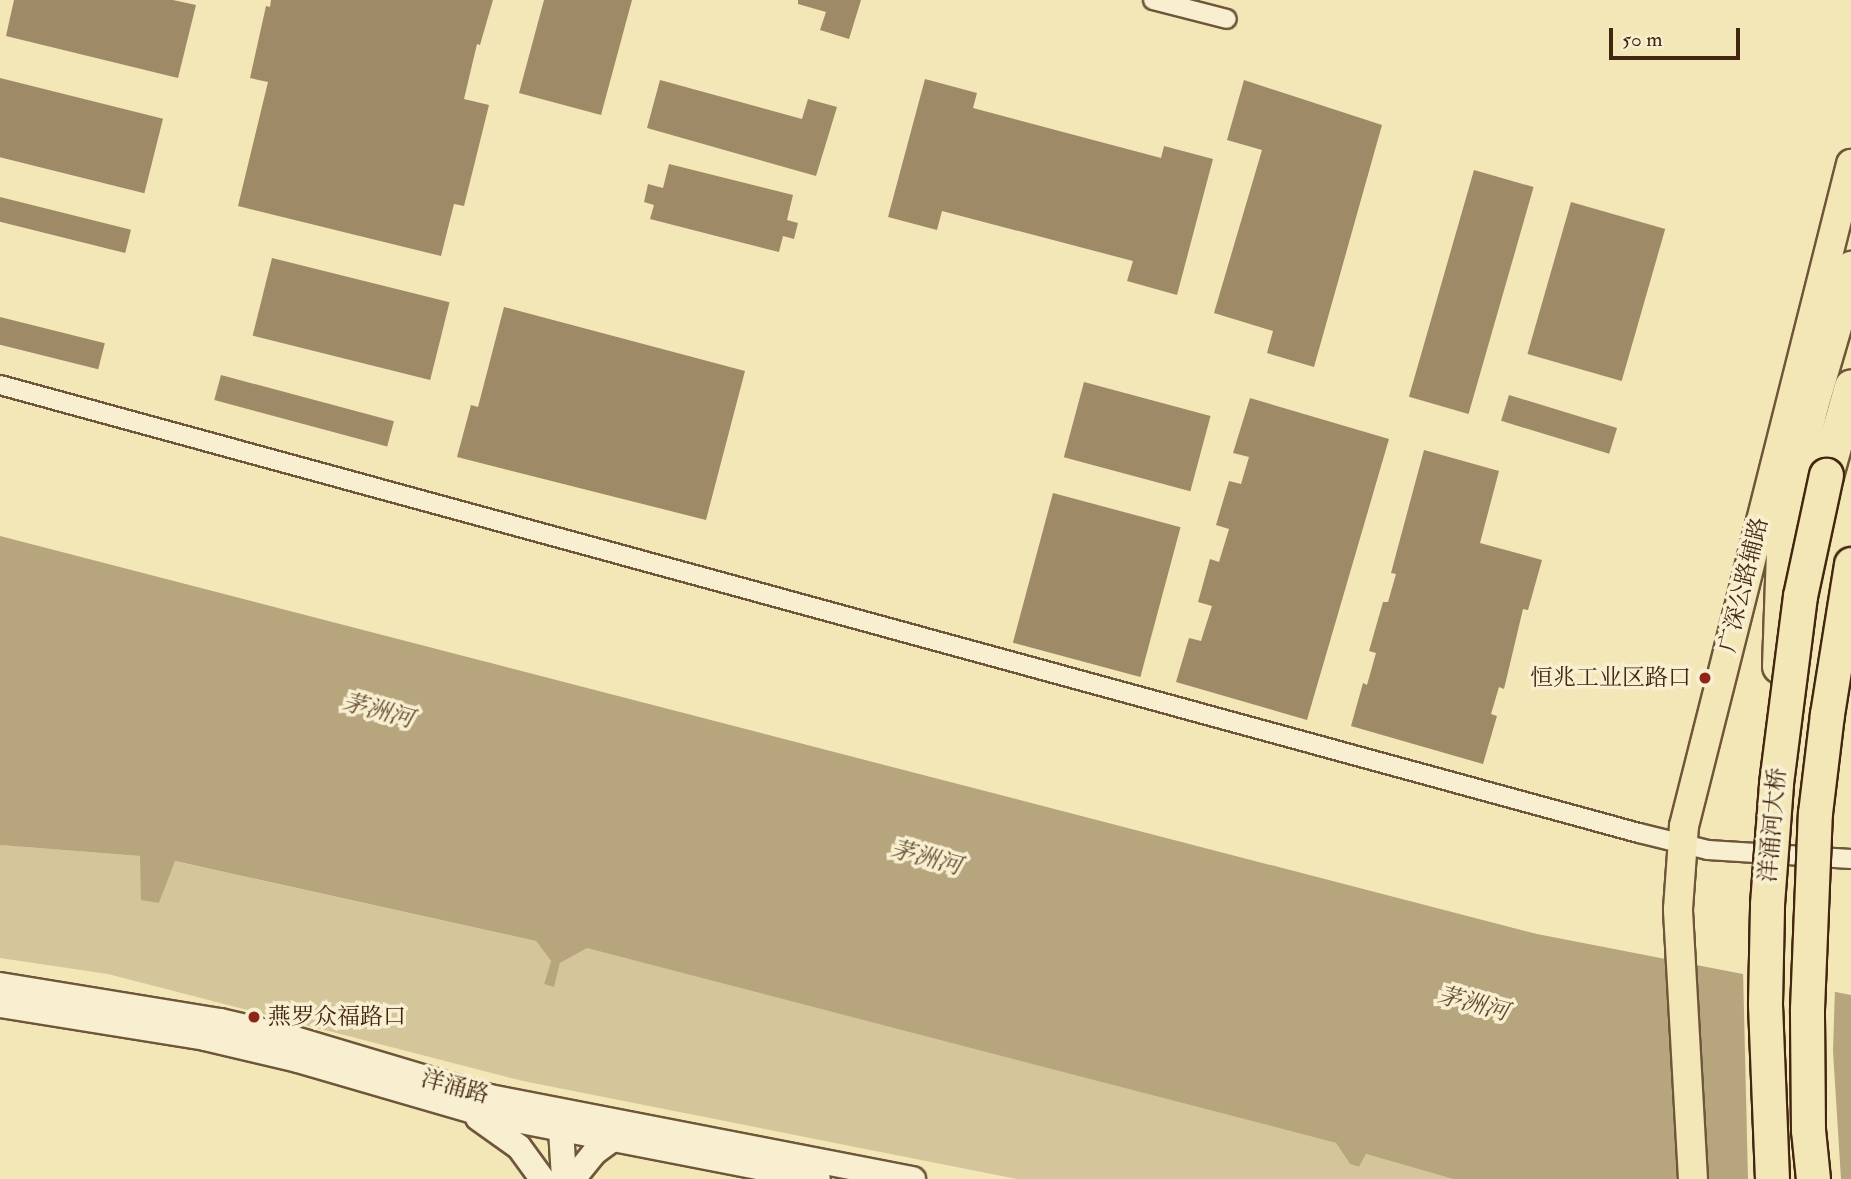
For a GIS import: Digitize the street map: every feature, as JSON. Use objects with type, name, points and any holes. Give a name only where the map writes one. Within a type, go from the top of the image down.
[{"type":"highway","points":[[1776,783],[1783,549],[1797,459],[1851,268]]},
{"type":"highway","name":"洋涌河大桥","points":[[1772,1179],[1765,1003],[1767,904],[1776,783],[1800,596],[1826,475],[1851,386]]},
{"type":"highway","name":"洋涌河大桥","points":[[1813,1179],[1808,1130],[1807,1009],[1815,813],[1826,714],[1851,564]]},
{"type":"main road","name":"广深公路辅路","points":[[1693,1179],[1678,909],[1682,844],[1691,791],[1851,164]]},
{"type":"street","points":[[1153,0],[1227,19]]},
{"type":"street","points":[[0,385],[1682,844],[1742,853],[1851,859]]},
{"type":"street","name":"洋涌路","points":[[0,985],[246,1026],[614,1138],[818,1179]]},
{"type":"street","name":"洋涌路","points":[[0,1004],[205,1038],[298,1060],[452,1106],[554,1118],[913,1179]]},
{"type":"street","points":[[452,1106],[476,1117],[511,1140],[545,1179]]},
{"type":"street","points":[[545,1179],[554,1118]]},
{"type":"street","points":[[554,1118],[564,1179]]},
{"type":"street","points":[[573,1179],[595,1152],[614,1138]]},
{"type":"shaded area","points":[[0,845],[141,856],[141,899],[159,903],[174,861],[536,941],[551,961],[544,984],[554,986],[560,963],[587,947],[1336,1143],[1350,1164],[1359,1167],[1366,1154],[1453,1179],[1017,1179],[523,1081],[108,974],[0,958]]},
{"type":"water","name":"茅洲河","points":[[0,536],[1537,934],[1851,995],[1851,1179],[1453,1179],[1366,1154],[1359,1167],[1350,1164],[1336,1143],[587,948],[560,963],[554,987],[544,984],[551,961],[536,941],[175,861],[159,903],[141,900],[140,856],[0,845]]},
{"type":"pier","points":[[1743,970],[1835,988],[1833,1051],[1841,1179],[1748,1179]]},
{"type":"building","points":[[14,0],[173,0],[196,5],[178,78],[6,36]]},
{"type":"building","points":[[271,0],[493,0],[480,45],[477,44],[464,99],[489,105],[464,206],[454,204],[441,256],[238,206],[268,82],[250,78],[266,6],[270,7]]},
{"type":"building","points":[[544,0],[632,0],[601,115],[519,93]]},
{"type":"building","points":[[798,0],[861,0],[849,39],[820,30],[826,12],[798,4]]},
{"type":"building","points":[[0,78],[163,119],[144,193],[0,157]]},
{"type":"building","points":[[925,79],[977,93],[973,108],[1161,158],[1164,146],[1213,159],[1177,295],[1127,281],[1133,261],[942,211],[937,230],[888,217]]},
{"type":"building","points":[[660,80],[802,119],[808,99],[837,107],[816,176],[647,128]]},
{"type":"building","points":[[1244,80],[1382,125],[1314,367],[1267,353],[1273,331],[1214,313],[1262,150],[1227,140]]},
{"type":"building","points":[[669,164],[793,195],[787,220],[798,223],[794,239],[783,236],[779,252],[650,219],[654,205],[644,202],[648,184],[663,188]]},
{"type":"building","points":[[1474,170],[1534,187],[1469,414],[1409,397]]},
{"type":"building","points":[[0,197],[131,230],[125,253],[0,222]]},
{"type":"building","points":[[1571,202],[1665,229],[1622,381],[1527,354]]},
{"type":"building","points":[[272,258],[450,302],[430,380],[253,336]]},
{"type":"building","points":[[504,307],[745,371],[706,520],[457,457],[471,405],[478,407]]},
{"type":"building","points":[[0,317],[105,343],[98,369],[0,345]]},
{"type":"building","points":[[221,375],[394,421],[387,446],[214,400]]},
{"type":"building","points":[[1084,382],[1211,416],[1190,491],[1064,457]]},
{"type":"building","points":[[1509,395],[1617,428],[1609,454],[1501,421]]},
{"type":"building","points":[[1250,398],[1389,439],[1307,720],[1176,682],[1189,638],[1201,641],[1212,606],[1198,602],[1210,559],[1219,562],[1229,529],[1216,525],[1229,481],[1241,484],[1249,457],[1233,453]]},
{"type":"building","points":[[1424,450],[1499,471],[1480,543],[1542,560],[1528,610],[1523,609],[1504,689],[1499,687],[1491,714],[1497,716],[1483,764],[1351,726],[1363,683],[1367,685],[1376,653],[1369,651],[1383,602],[1388,602],[1396,574],[1391,573]]},
{"type":"building","points":[[1053,493],[1181,527],[1140,677],[1013,643]]},
{"type":"place","name":"恒兆工业区路口","points":[[1705,678]]},
{"type":"place","name":"燕罗众福路口","points":[[254,1017]]}]
